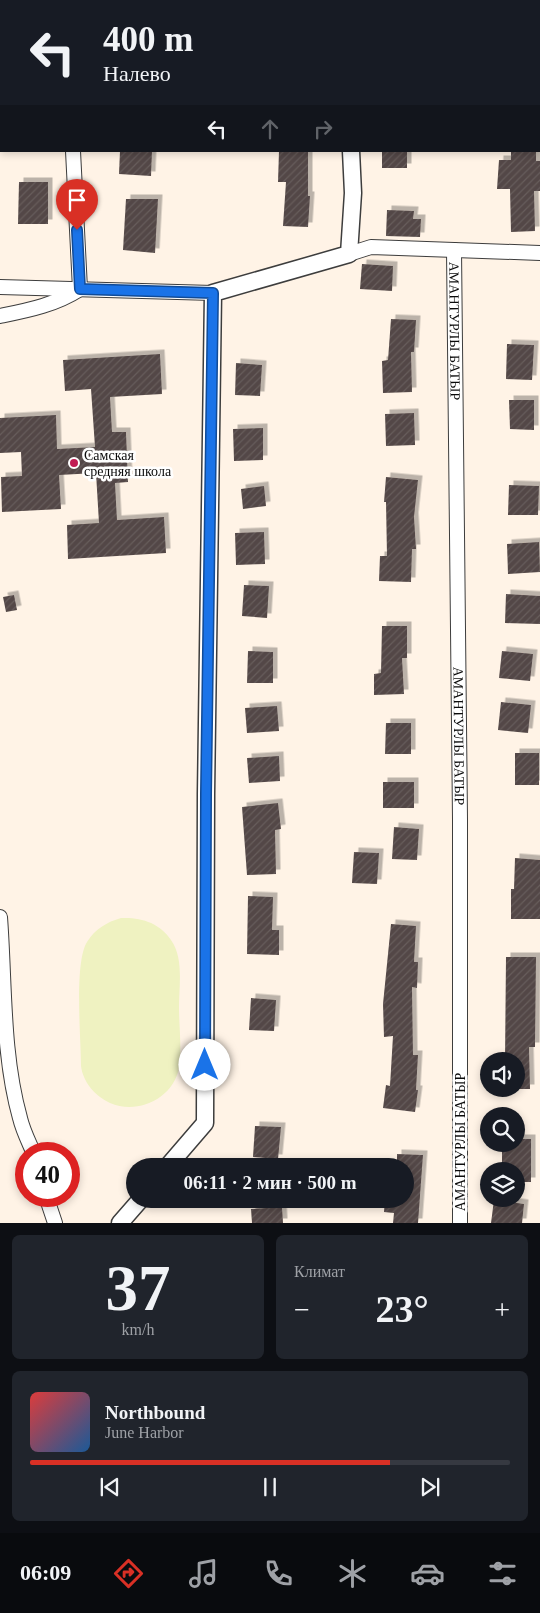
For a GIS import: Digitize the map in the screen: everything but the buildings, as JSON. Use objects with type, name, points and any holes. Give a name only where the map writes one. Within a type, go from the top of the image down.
[{"type":"street","points":[[73,152],[80,289]]},
{"type":"street","points":[[349,254],[353,193],[351,152]]},
{"type":"street","points":[[0,286],[213,293],[371,247],[540,253]]},
{"type":"street","name":"АМАНТУРЛЫ БАТЫР","points":[[454,250],[460,819],[460,1223]]},
{"type":"street","points":[[0,316],[40,308],[66,298],[80,289]]},
{"type":"street","points":[[175,1158],[205,1123],[206,794],[213,293]]},
{"type":"street","points":[[0,917],[8,1049],[20,1119],[29,1142]]},
{"type":"street","points":[[50,1207],[55,1223]]},
{"type":"street","points":[[120,1223],[133,1208]]},
{"type":"green space","points":[[121,918],[149,922],[167,934],[178,955],[180,972],[179,1068],[175,1079],[162,1096],[152,1102],[131,1107],[110,1103],[99,1097],[84,1078],[81,1066],[79,983],[83,952],[90,937],[106,924]]},
{"type":"place","name":"Самская средняя школа","points":[[74,463]]},
{"type":"route","points":[[77,230],[80,289],[213,293],[206,794],[205,1065]]}]
